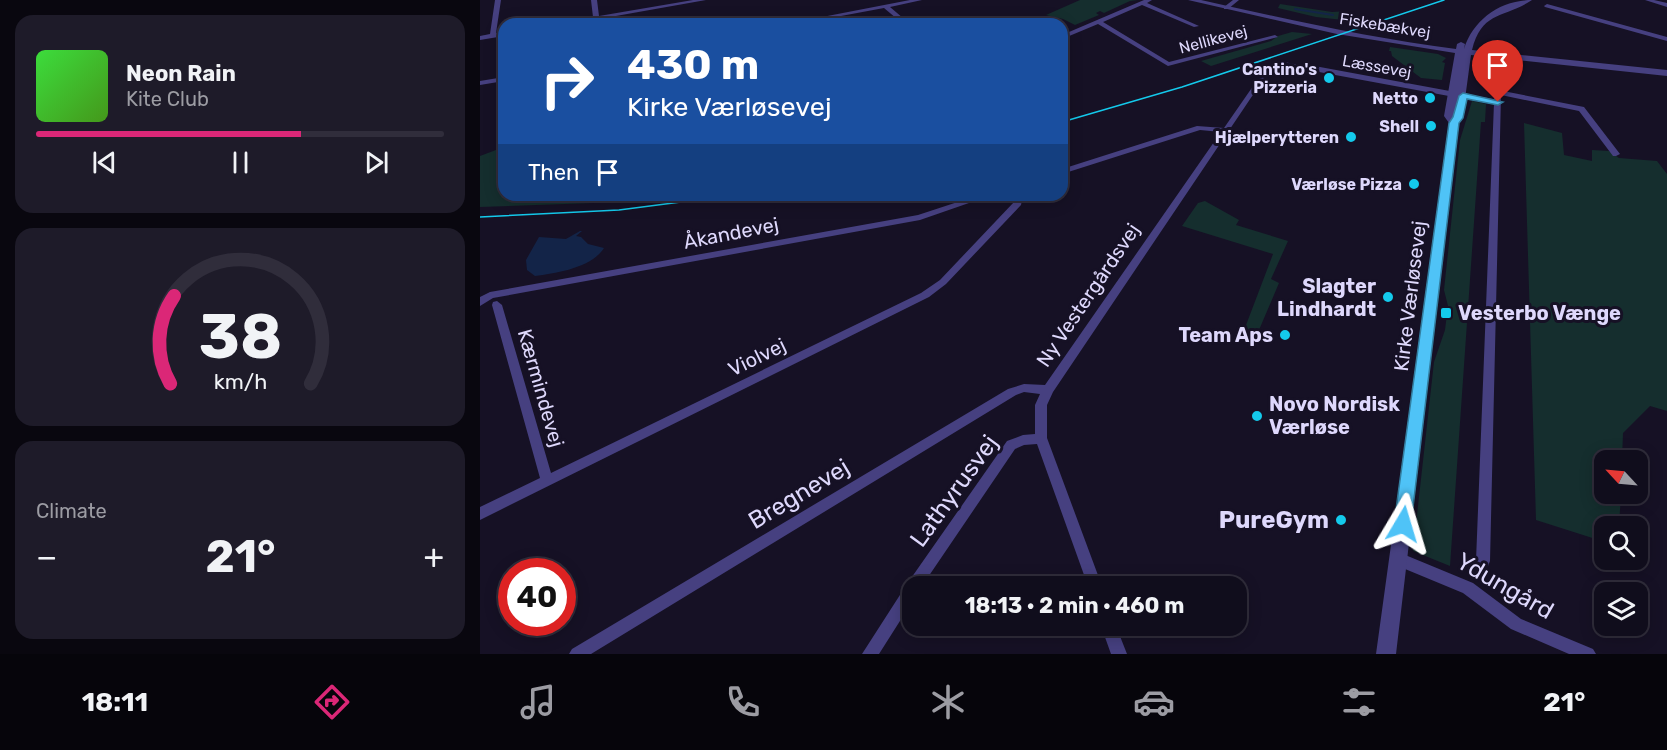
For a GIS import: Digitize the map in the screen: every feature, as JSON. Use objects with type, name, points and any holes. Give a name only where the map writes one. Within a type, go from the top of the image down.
[{"type":"street","points":[[493,36],[498,0]]},
{"type":"street","points":[[594,0],[597,18]]},
{"type":"street","points":[[612,18],[703,0]]},
{"type":"street","points":[[819,18],[919,0]]},
{"type":"street","name":"Fiskebækvej","points":[[1192,0],[1231,4]]},
{"type":"street","name":"Fiskebækvej","points":[[1212,0],[1362,32],[1464,49],[1667,73]]},
{"type":"street","points":[[1464,49],[1473,23],[1517,0]]},
{"type":"street","points":[[1464,49],[1485,20],[1528,0]]},
{"type":"street","points":[[1648,0],[1667,5]]},
{"type":"street","points":[[1068,34],[1146,1],[1196,26]]},
{"type":"street","points":[[889,4],[902,18]]},
{"type":"street","points":[[1547,6],[1667,39]]},
{"type":"street","name":"Nellikevej","points":[[1098,21],[1168,64],[1275,37]]},
{"type":"street","points":[[480,38],[498,35]]},
{"type":"street","name":"Kirke Værløsevej","points":[[1454,123],[1449,116],[1452,94],[1464,49]]},
{"type":"street","name":"Kirke Værløsevej","points":[[1386,654],[1454,123],[1458,118],[1463,96],[1464,49]]},
{"type":"street","name":"Læssevej","points":[[1287,63],[1463,96]]},
{"type":"street","name":"Ny Vestergårdsvej","points":[[1091,576],[1041,438],[1041,405],[1048,390],[1269,68],[1274,64],[1287,63]]},
{"type":"street","points":[[480,83],[498,79]]},
{"type":"street","points":[[1483,561],[1498,92],[1578,107],[1616,154]]},
{"type":"street","points":[[1463,96],[1498,102]]},
{"type":"street","points":[[1068,170],[1200,128],[1226,130]]},
{"type":"street","name":"Åkandevej","points":[[480,303],[489,298],[920,217],[969,201]]},
{"type":"street","name":"Violvej","points":[[480,514],[925,295],[943,282],[1018,201]]},
{"type":"street","name":"Kærmindevej","points":[[489,298],[547,481]]},
{"type":"street","name":"Bregnevej","points":[[577,654],[1012,392],[1024,388],[1048,390]]},
{"type":"street","name":"Lathyrusvej","points":[[921,576],[1011,445],[1023,440],[1041,438]]},
{"type":"street","name":"Ydungård","points":[[1398,559],[1451,579],[1468,588],[1516,624],[1588,654]]},
{"type":"street","name":"Lathyrusvej","points":[[870,654],[902,605]]},
{"type":"street","points":[[1113,636],[1119,654]]},
{"type":"green space","points":[[1080,0],[1138,0],[1130,1],[1104,13],[1100,11],[1096,13],[1099,15],[1075,25],[1068,22],[1068,18],[1046,15]]},
{"type":"green space","points":[[1280,4],[1332,12],[1349,11],[1345,16],[1352,21],[1316,17],[1278,8]]},
{"type":"green space","points":[[1292,32],[1312,34],[1211,66],[1201,61],[1271,41],[1278,36]]},
{"type":"green space","points":[[1390,47],[1438,54],[1446,58],[1442,62],[1445,63],[1442,80],[1421,78],[1392,56],[1389,51]]},
{"type":"green space","points":[[1472,101],[1486,104],[1485,122],[1481,122],[1450,566],[1413,551],[1434,362],[1445,330],[1448,306],[1444,290],[1460,140]]},
{"type":"green space","points":[[1524,123],[1562,133],[1564,155],[1592,161],[1592,150],[1609,151],[1619,158],[1657,161],[1667,174],[1667,411],[1650,406],[1623,433],[1622,450],[1594,450],[1594,504],[1620,504],[1620,516],[1594,516],[1594,538],[1536,520]]},
{"type":"green space","points":[[498,149],[498,201],[623,201],[480,207],[480,156]]},
{"type":"green space","points":[[1205,201],[1239,220],[1236,225],[1288,241],[1271,279],[1279,283],[1256,337],[1243,333],[1273,254],[1182,226],[1198,203]]},
{"type":"water","points":[[582,231],[576,236],[581,237],[588,244],[604,248],[598,255],[582,265],[563,271],[535,276],[527,270],[526,260],[539,237],[566,239]]},
{"type":"waterway","points":[[1295,9],[1333,15]]},
{"type":"tram line","points":[[1068,120],[1182,87],[1444,0]]},
{"type":"tram line","points":[[480,217],[619,210],[689,201]]},
{"type":"place","name":"Cantino's Pizzeria","points":[[1329,78]]},
{"type":"place","name":"Netto","points":[[1430,98]]},
{"type":"place","name":"Shell","points":[[1431,126]]},
{"type":"place","name":"Hjælperytteren","points":[[1351,137]]},
{"type":"place","name":"Værløse Pizza","points":[[1414,184]]},
{"type":"place","name":"Slagter Lindhardt","points":[[1388,297]]},
{"type":"place","name":"Vesterbo Vænge","points":[[1446,313]]},
{"type":"place","name":"Team Aps","points":[[1285,335]]},
{"type":"place","name":"Novo Nordisk Værløse","points":[[1257,416]]},
{"type":"place","name":"PureGym","points":[[1341,520]]},
{"type":"route","points":[[1403,524],[1454,123],[1458,118],[1463,96],[1498,102]]}]
